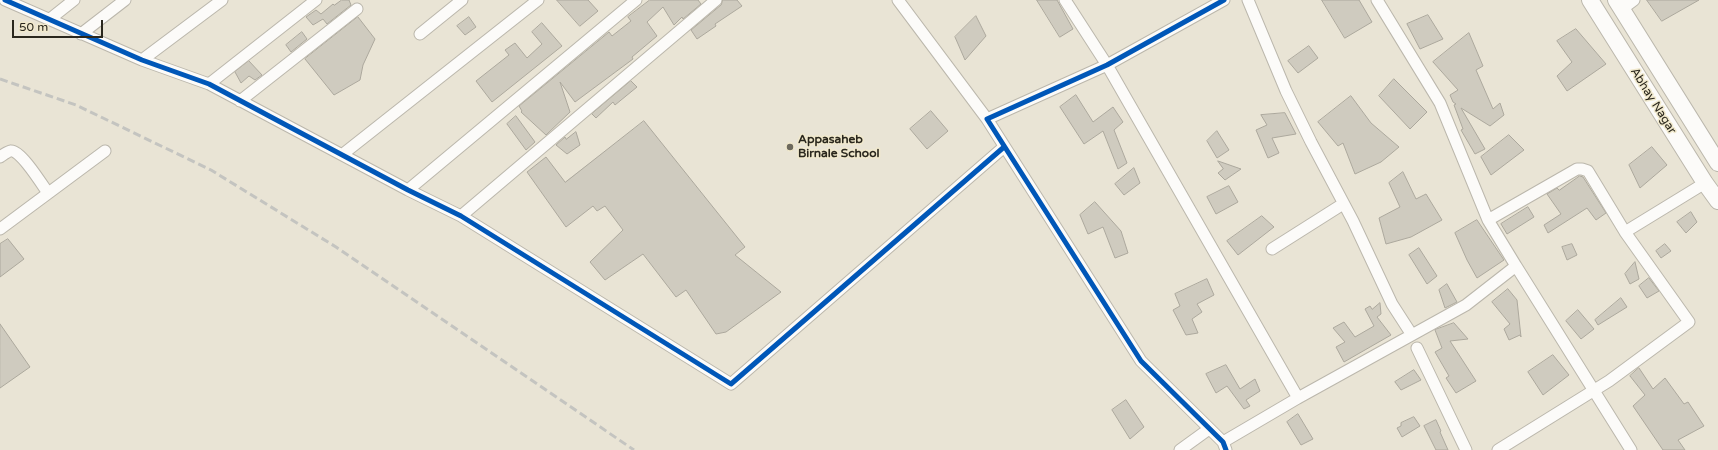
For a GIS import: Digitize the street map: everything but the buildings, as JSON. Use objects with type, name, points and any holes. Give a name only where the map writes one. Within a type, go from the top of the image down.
[{"type":"main road","name":"Abhay Nagar","points":[[1590,0],[1705,183],[1718,201]]},
{"type":"main road","points":[[1624,3],[1718,163]]},
{"type":"street","points":[[5,0],[142,60],[208,84],[343,154],[408,190],[461,216],[730,384],[1004,147]]},
{"type":"street","points":[[50,19],[74,0]]},
{"type":"street","points":[[82,34],[125,0]]},
{"type":"street","points":[[142,60],[222,0]]},
{"type":"street","points":[[208,84],[316,0]]},
{"type":"street","points":[[420,34],[462,0]]},
{"type":"street","points":[[343,154],[538,0]]},
{"type":"street","points":[[408,190],[636,0]]},
{"type":"street","points":[[461,216],[716,0]]},
{"type":"street","points":[[898,0],[987,119],[1141,361],[1224,446],[1298,398],[1466,306],[1516,266]]},
{"type":"street","points":[[1065,0],[1107,65],[1298,398]]},
{"type":"street","points":[[987,119],[1107,65],[1224,0]]},
{"type":"street","points":[[1248,0],[1286,91],[1392,304],[1412,335]]},
{"type":"street","points":[[1378,0],[1440,103],[1488,220],[1631,450]]},
{"type":"street","points":[[240,101],[357,9]]},
{"type":"street","points":[[0,157],[11,151],[15,151],[23,158],[48,193]]},
{"type":"street","points":[[0,229],[105,151]]},
{"type":"street","points":[[1488,220],[1563,177],[1582,168],[1588,171],[1625,232],[1689,322],[1594,391],[1498,450]]},
{"type":"street","points":[[1625,232],[1705,183]]},
{"type":"street","points":[[1272,249],[1343,204]]},
{"type":"street","points":[[1417,348],[1466,450]]},
{"type":"street","points":[[1180,450],[1209,429]]},
{"type":"railway","points":[[0,79],[76,105],[211,170],[336,247],[634,450]]},
{"type":"cycle path","points":[[5,0],[142,60],[209,84],[408,190],[461,216],[731,384],[1004,147]]},
{"type":"cycle path","points":[[1224,0],[1107,65],[987,119],[1141,361],[1223,442],[1226,450]]},
{"type":"place","name":"Appasaheb Birnale School","points":[[790,147]]}]
